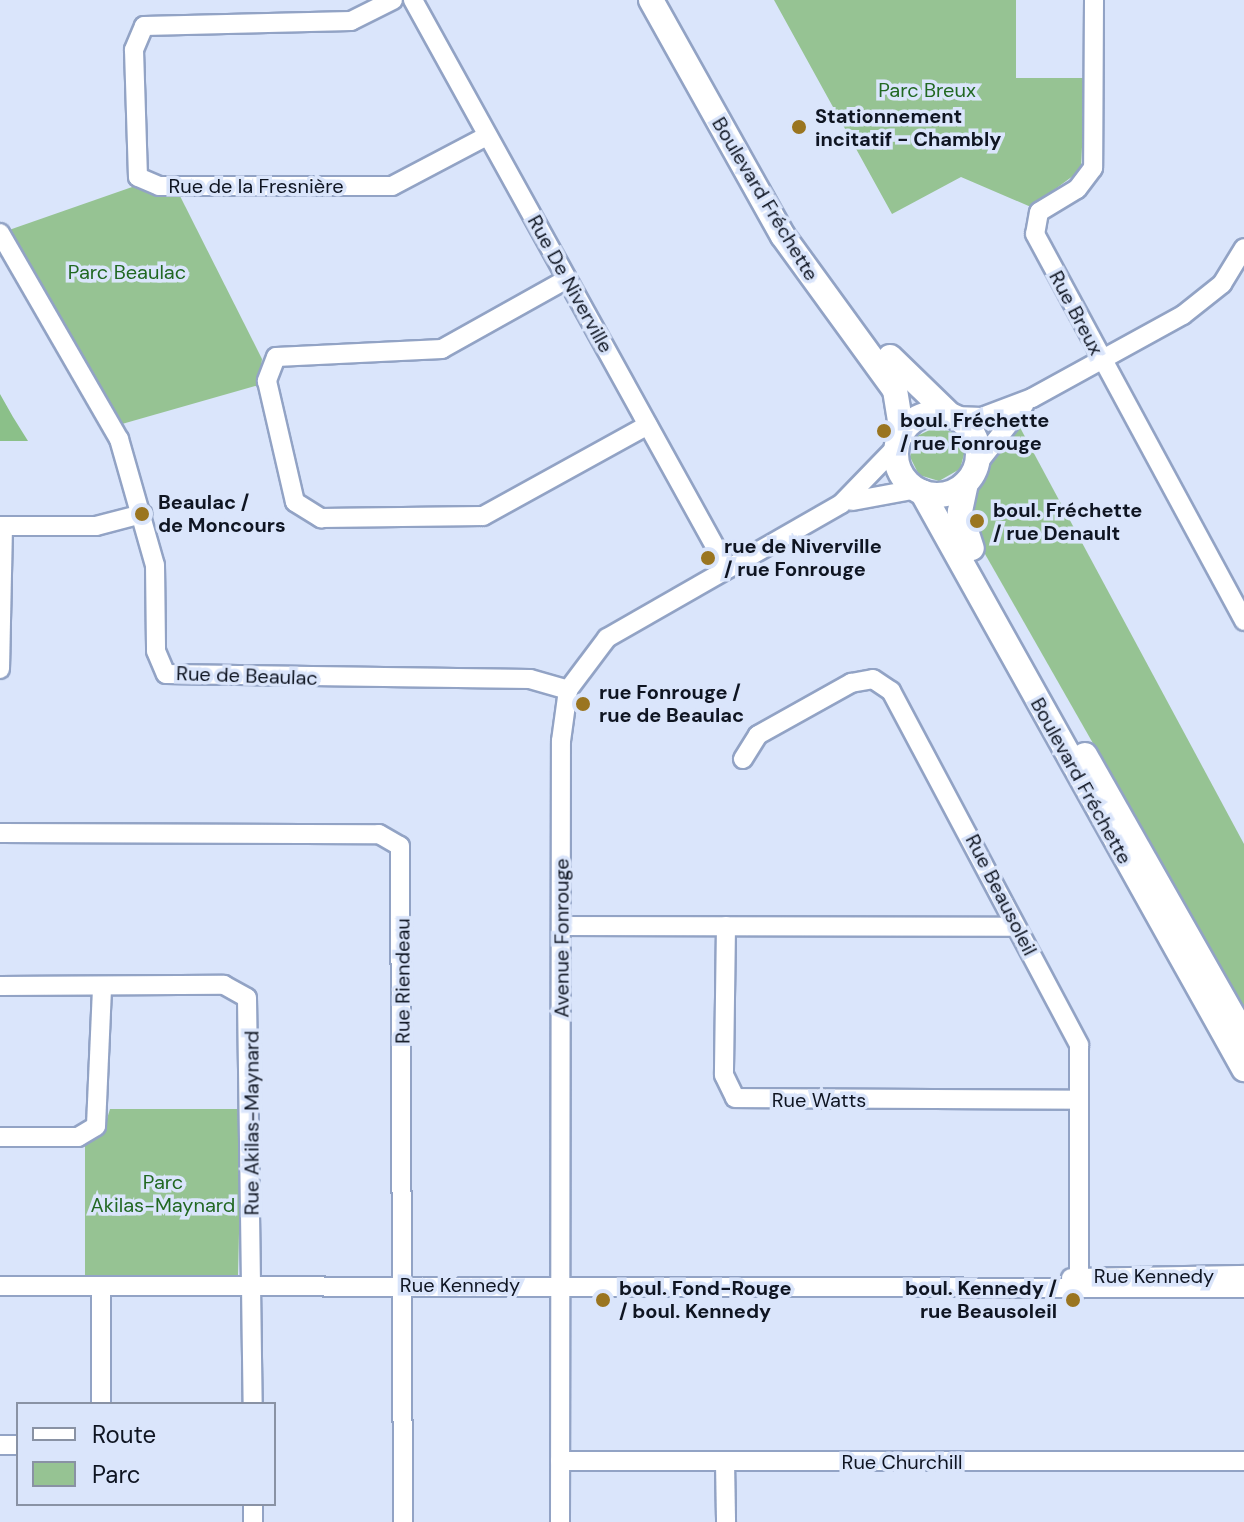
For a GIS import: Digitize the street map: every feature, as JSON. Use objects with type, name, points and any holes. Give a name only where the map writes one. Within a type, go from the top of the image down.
[{"type":"main road","name":"Boulevard Fréchette","points":[[651,0],[783,236],[895,390],[899,440]]},
{"type":"main road","name":"Boulevard Fréchette","points":[[668,0],[802,241],[896,366],[951,415]]},
{"type":"main road","points":[[951,415],[973,432],[972,473],[943,495],[919,491],[898,469],[899,440],[919,417],[951,415]]},
{"type":"main road","name":"Boulevard Fréchette","points":[[972,473],[960,512],[969,542],[1244,1035]]},
{"type":"main road","name":"Boulevard Fréchette","points":[[919,491],[1244,1069]]},
{"type":"street","name":"Rue de la Fresnière","points":[[393,0],[351,21],[144,26],[134,45],[138,177],[159,186],[392,186],[487,136]]},
{"type":"street","name":"Rue De Niverville","points":[[413,0],[727,568]]},
{"type":"street","name":"Rue Breux","points":[[1094,0],[1093,168],[1077,189],[1043,208],[1034,229],[1101,360],[1244,621]]},
{"type":"street","name":"Rue de Beaulac","points":[[0,233],[112,423],[142,514],[156,576],[157,656],[170,676],[530,679],[568,690]]},
{"type":"street","points":[[951,415],[982,417],[1032,398],[1197,306],[1244,248]]},
{"type":"street","points":[[567,279],[442,349],[276,357],[267,375],[295,502],[321,518],[483,516],[648,425]]},
{"type":"street","points":[[972,473],[1032,398]]},
{"type":"street","points":[[841,504],[899,440]]},
{"type":"street","points":[[841,504],[878,491],[919,491]]},
{"type":"street","name":"Avenue Fonrouge","points":[[560,1522],[561,733],[568,690],[607,638],[841,504]]},
{"type":"street","points":[[0,669],[2,526],[96,526],[142,514]]},
{"type":"street","name":"Rue Beausoleil","points":[[743,759],[758,735],[807,706],[857,680],[882,682],[1079,1045],[1079,1283]]},
{"type":"street","name":"Rue Riendeau","points":[[0,833],[395,838],[403,864],[403,1522]]},
{"type":"street","points":[[562,926],[1015,927]]},
{"type":"street","name":"Rue Watts","points":[[726,926],[724,1075],[735,1098],[1079,1100]]},
{"type":"street","name":"Rue Akilas-Maynard","points":[[0,986],[224,985],[247,998],[253,1402]]},
{"type":"street","points":[[0,1137],[78,1137],[96,1126],[102,986]]},
{"type":"street","name":"Rue Kennedy","points":[[0,1286],[920,1285],[1079,1283],[1244,1275]]},
{"type":"street","name":"Rue Kennedy","points":[[1079,1283],[1244,1288]]},
{"type":"street","points":[[101,1286],[101,1402]]},
{"type":"street","name":"Rue Churchill","points":[[560,1461],[1244,1461]]},
{"type":"street","points":[[725,1462],[726,1522]]},
{"type":"green space","name":"Parc Breux","points":[[774,0],[1016,0],[1016,78],[1085,78],[1081,170],[1031,207],[961,177],[892,214]]},
{"type":"green space","name":"Parc Beaulac","points":[[135,186],[180,196],[262,359],[259,385],[122,424],[9,230]]},
{"type":"green space","points":[[0,394],[13,417],[28,441],[0,441]]},
{"type":"green space","points":[[1016,420],[1244,844],[1244,1008],[973,533],[966,496]]},
{"type":"green space","points":[[936,427],[955,433],[965,451],[960,469],[939,481],[919,475],[910,457],[915,437]]},
{"type":"green space","name":"Parc Akilas-Maynard","points":[[110,1109],[242,1109],[238,1275],[85,1278],[85,1145],[103,1132]]},
{"type":"place","name":"Stationnement incitatif - Chambly","points":[[799,127]]},
{"type":"place","name":"boul. Fréchette / rue Fonrouge","points":[[884,431]]},
{"type":"place","name":"Beaulac / de Moncours","points":[[142,514]]},
{"type":"place","name":"boul. Fréchette / rue Denault","points":[[977,521]]},
{"type":"place","name":"rue de Niverville / rue Fonrouge","points":[[708,558]]},
{"type":"place","name":"rue Fonrouge / rue de Beaulac","points":[[583,704]]},
{"type":"place","name":"boul. Fond-Rouge / boul. Kennedy","points":[[603,1300]]},
{"type":"place","name":"boul. Kennedy / rue Beausoleil","points":[[1073,1300]]}]
